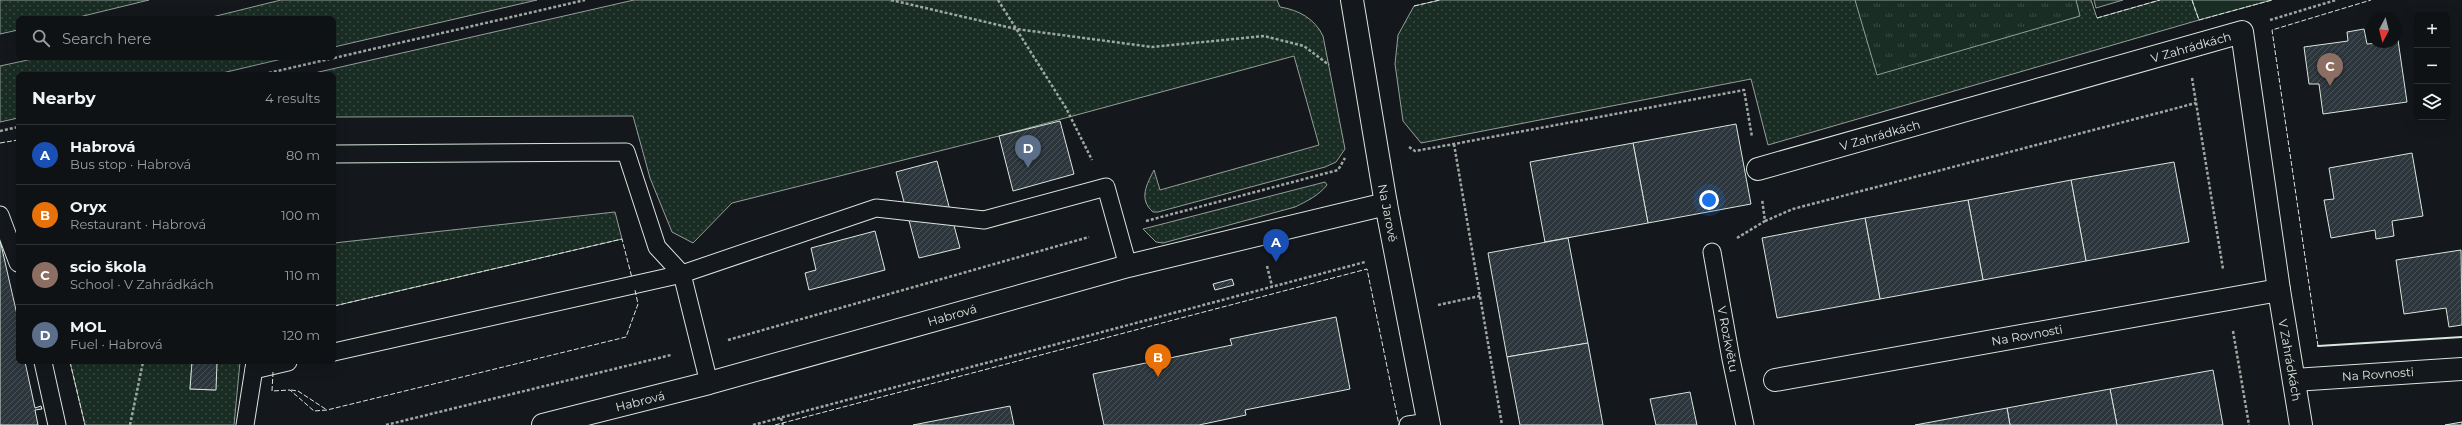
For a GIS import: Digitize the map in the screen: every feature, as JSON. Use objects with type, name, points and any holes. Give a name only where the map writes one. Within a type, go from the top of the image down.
[{"type":"street","name":"Na Jarově","points":[[1352,0],[1422,424]]},
{"type":"street","name":"V Zahrádkách","points":[[1758,169],[2242,32],[2279,290],[2301,425]]},
{"type":"street","name":"Habrová","points":[[543,425],[709,383],[1128,266],[1386,204]]},
{"type":"street","name":"Na Rovnosti","points":[[1775,380],[2279,290]]},
{"type":"street","name":"Na Rovnosti","points":[[2294,380],[2462,369]]},
{"type":"lane","points":[[336,154],[626,152],[657,247],[682,274],[709,383]]},
{"type":"lane","points":[[336,352],[682,274],[876,208],[984,220],[1106,186],[1128,266]]},
{"type":"lane","points":[[0,215],[16,258]]},
{"type":"lane","name":"V Rozkvětu","points":[[1712,252],[1731,359],[1745,425]]},
{"type":"lane","points":[[43,364],[57,425]]},
{"type":"lane","points":[[245,425],[254,366],[271,364]]},
{"type":"path","points":[[336,58],[585,0]]},
{"type":"path","points":[[891,0],[1016,29],[1152,47],[1264,36],[1304,46],[1331,66]]},
{"type":"path","points":[[998,0],[1066,108],[1106,186]]},
{"type":"path","points":[[2242,32],[2264,22],[2336,0]]},
{"type":"path","points":[[2187,48],[2249,425]]},
{"type":"path","points":[[273,72],[325,60]]},
{"type":"path","points":[[1405,145],[1415,151],[1744,90],[1758,169],[1765,221]]},
{"type":"path","points":[[1712,252],[1765,221],[1793,209],[2196,104]]},
{"type":"path","points":[[0,131],[16,127]]},
{"type":"path","points":[[1454,144],[1502,425]]},
{"type":"path","points":[[386,425],[701,348],[1118,229],[1338,170],[1349,151]]},
{"type":"path","points":[[1265,258],[1272,286]]},
{"type":"path","points":[[753,425],[1371,260]]},
{"type":"path","points":[[130,425],[143,364]]},
{"type":"path","points":[[781,418],[783,425]]},
{"type":"green space","points":[[0,0],[149,0],[83,16],[16,16],[16,30],[0,34]]},
{"type":"green space","points":[[281,0],[537,0],[336,47],[336,16],[216,16]]},
{"type":"green space","points":[[634,0],[1277,0],[1280,7],[1294,10],[1306,16],[1316,25],[1323,36],[1345,149],[1336,162],[1325,167],[1158,212],[1153,212],[1148,207],[1145,191],[1154,170],[1160,190],[1319,145],[1294,56],[999,136],[732,203],[693,243],[672,232],[650,178],[633,116],[336,117],[336,72],[319,72]]},
{"type":"green space","points":[[1440,0],[2091,0],[2097,18],[2160,0],[2192,0],[2199,20],[1768,145],[1751,79],[1421,143],[1403,121],[1395,64],[1398,35],[1414,6]]},
{"type":"green space","points":[[1855,0],[2076,0],[2080,16],[1877,75]]},
{"type":"green space","points":[[2094,0],[2123,0],[2096,8]]},
{"type":"green space","points":[[2192,0],[2272,0],[2199,20]]},
{"type":"green space","points":[[28,60],[278,60],[226,72],[16,72],[16,118],[0,122],[0,66]]},
{"type":"green space","points":[[1325,182],[1327,185],[1320,192],[1295,207],[1163,243],[1156,242],[1143,229]]},
{"type":"green space","points":[[615,212],[622,239],[336,306],[336,243]]},
{"type":"green space","points":[[70,364],[192,364],[190,389],[215,390],[217,364],[240,364],[234,425],[85,425]]},
{"type":"building","points":[[2364,29],[2366,48],[2399,48],[2407,102],[2323,114],[2319,84],[2309,84],[2304,47],[2348,41],[2347,32]]},
{"type":"building","points":[[1060,121],[1074,174],[1013,191],[999,136]]},
{"type":"building","points":[[1736,124],[1751,204],[1648,223],[1633,143]]},
{"type":"building","points":[[1633,143],[1648,223],[1545,242],[1530,162]]},
{"type":"building","points":[[2412,153],[2423,216],[2392,221],[2394,236],[2376,239],[2375,230],[2331,238],[2324,200],[2334,199],[2329,168]]},
{"type":"building","points":[[937,161],[960,248],[919,258],[896,172]]},
{"type":"building","points":[[2174,162],[2189,242],[2086,261],[2071,180]]},
{"type":"building","points":[[2071,180],[2086,261],[1983,280],[1968,200]]},
{"type":"building","points":[[1968,200],[1983,280],[1880,299],[1865,218]]},
{"type":"building","points":[[1865,218],[1880,299],[1777,318],[1762,238]]},
{"type":"building","points":[[875,231],[885,270],[809,290],[805,273],[816,270],[811,248]]},
{"type":"building","points":[[1568,238],[1588,343],[1507,357],[1488,253]]},
{"type":"building","points":[[0,240],[16,310],[16,364],[25,364],[35,408],[41,406],[42,409],[35,410],[38,425],[0,425]]},
{"type":"building","points":[[2461,250],[2462,325],[2449,327],[2446,308],[2404,314],[2396,260]]},
{"type":"building","points":[[1232,279],[1234,285],[1215,290],[1213,284]]},
{"type":"building","points":[[1336,317],[1350,389],[1245,410],[1246,415],[1199,425],[1104,425],[1093,374],[1232,345],[1230,339]]},
{"type":"building","points":[[1588,343],[1603,425],[1520,425],[1507,357]]},
{"type":"building","points":[[192,364],[217,364],[216,390],[190,389]]},
{"type":"building","points":[[2213,370],[2223,425],[2117,425],[2110,389]]},
{"type":"building","points":[[2110,389],[2117,425],[2010,425],[2007,408]]},
{"type":"building","points":[[1690,392],[1697,425],[1656,425],[1650,399]]},
{"type":"building","points":[[1010,406],[1014,425],[913,425]]},
{"type":"building","points":[[2007,408],[2010,425],[1915,425]]},
{"type":"building","points":[[2462,422],[2462,425],[2445,425]]},
{"type":"fence","points":[[1414,6],[1440,0]]},
{"type":"fence","points":[[2097,18],[2160,0]]},
{"type":"fence","points":[[2192,0],[2199,20],[2272,0]]},
{"type":"fence","points":[[2318,346],[2272,30],[2371,0]]},
{"type":"fence","points":[[0,143],[16,140]]},
{"type":"fence","points":[[336,306],[622,239],[632,278]]},
{"type":"fence","points":[[775,425],[1367,269],[1399,425]]},
{"type":"fence","points":[[273,372],[272,391],[290,390],[314,411],[327,410],[626,337],[638,304],[635,290]]},
{"type":"fence","points":[[70,364],[85,425]]},
{"type":"fence","points":[[291,390],[298,391],[327,410]]},
{"type":"wall","points":[[2318,346],[2462,337]]},
{"type":"place","name":"scio škola","points":[[2330,86]]},
{"type":"place","name":"MOL","points":[[1028,168]]},
{"type":"place","name":"Habrová","points":[[1276,262]]},
{"type":"place","name":"Oryx","points":[[1158,377]]}]
